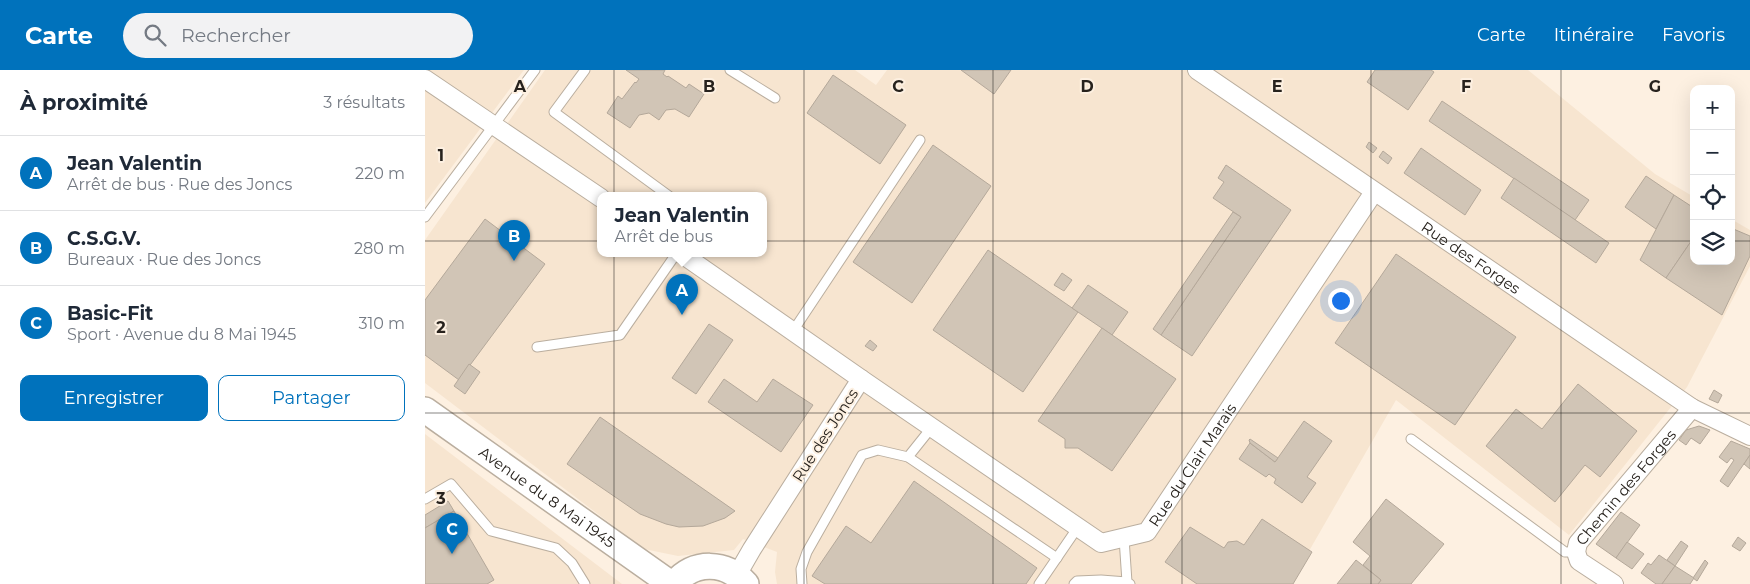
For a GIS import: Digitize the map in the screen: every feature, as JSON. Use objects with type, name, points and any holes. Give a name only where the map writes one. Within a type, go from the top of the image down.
[{"type":"main road","name":"Avenue du 8 Mai 1945","points":[[425,410],[672,584]]},
{"type":"main road","points":[[672,584],[695,568],[706,566],[718,566],[730,570],[741,580]]},
{"type":"street","name":"Rue des Forges","points":[[1197,70],[1691,408],[1750,436]]},
{"type":"street","points":[[425,78],[597,195]]},
{"type":"street","name":"Rue du Clair Marais","points":[[861,379],[1101,543],[1147,532],[1374,192]]},
{"type":"street","name":"Rue des Joncs","points":[[686,257],[861,379],[752,549],[741,580]]},
{"type":"street","name":"Chemin des Forges","points":[[1614,584],[1578,556],[1578,542],[1691,408]]},
{"type":"lane","points":[[425,217],[535,70]]},
{"type":"lane","points":[[585,70],[554,112],[664,192]]},
{"type":"lane","points":[[730,70],[775,98]]},
{"type":"lane","points":[[793,331],[920,140]]},
{"type":"lane","points":[[537,347],[619,335],[675,257]]},
{"type":"lane","points":[[908,457],[931,427]]},
{"type":"lane","points":[[1411,439],[1565,552],[1578,556]]},
{"type":"lane","points":[[802,584],[801,569],[807,552],[862,455],[878,450],[908,457],[1057,558]]},
{"type":"lane","points":[[425,499],[451,484],[491,531],[556,548],[572,563],[585,584]]},
{"type":"lane","points":[[1039,584],[1078,527]]},
{"type":"lane","points":[[1074,584],[1077,581],[1093,580],[1129,583],[1124,538]]},
{"type":"shaded area","points":[[425,70],[524,70],[425,203]]},
{"type":"shaded area","points":[[545,70],[855,70],[876,85],[887,70],[1528,70],[1655,174],[1690,195],[1690,265],[1735,265],[1735,221],[1750,230],[1750,266],[1687,387],[1569,535],[1396,400],[1290,584],[777,584],[775,572],[777,552],[743,539],[734,550],[678,556],[644,549],[425,383],[425,240]]},
{"type":"shaded area","points":[[425,434],[622,584],[425,584]]},
{"type":"building","points":[[626,70],[665,70],[663,74],[667,77],[686,88],[689,84],[704,94],[689,117],[675,109],[666,110],[659,120],[649,113],[639,115],[630,128],[607,113],[618,96],[622,99],[639,79]]},
{"type":"building","points":[[961,70],[1011,70],[994,94]]},
{"type":"building","points":[[1375,70],[1431,70],[1434,72],[1408,110],[1367,82]]},
{"type":"building","points":[[833,75],[906,125],[880,164],[807,113]]},
{"type":"building","points":[[1442,101],[1589,200],[1575,220],[1429,121]]},
{"type":"building","points":[[1369,142],[1377,148],[1373,153],[1366,147]]},
{"type":"building","points":[[933,145],[991,186],[912,303],[853,262]]},
{"type":"building","points":[[1421,148],[1481,190],[1465,215],[1404,173]]},
{"type":"building","points":[[1383,151],[1392,158],[1388,164],[1379,157]]},
{"type":"building","points":[[1226,165],[1291,210],[1192,356],[1161,335],[1241,217],[1213,198],[1224,182],[1218,178]]},
{"type":"building","points":[[1646,176],[1674,195],[1656,229],[1625,207]]},
{"type":"building","points":[[1514,178],[1609,243],[1596,263],[1501,198]]},
{"type":"building","points":[[1674,195],[1690,205],[1690,243],[1666,278],[1640,260]]},
{"type":"building","points":[[1233,212],[1241,217],[1161,335],[1153,329]]},
{"type":"building","points":[[485,219],[545,264],[459,380],[425,355],[425,300]]},
{"type":"building","points":[[1735,230],[1750,236],[1750,256],[1722,315],[1666,278],[1690,243],[1690,265],[1735,265]]},
{"type":"building","points":[[988,250],[1078,312],[1023,392],[933,330]]},
{"type":"building","points":[[1396,254],[1516,337],[1455,425],[1335,343]]},
{"type":"building","points":[[1062,273],[1072,280],[1064,291],[1054,285]]},
{"type":"building","points":[[1088,285],[1128,312],[1112,335],[1072,308]]},
{"type":"building","points":[[709,324],[733,340],[696,394],[672,378]]},
{"type":"building","points":[[1102,328],[1176,379],[1112,471],[1078,448],[1065,448],[1065,439],[1038,421]]},
{"type":"building","points":[[870,340],[877,346],[873,351],[865,346]]},
{"type":"building","points":[[469,364],[480,372],[465,394],[454,386]]},
{"type":"building","points":[[724,379],[757,402],[773,379],[813,405],[781,452],[708,402]]},
{"type":"building","points":[[1578,384],[1637,431],[1600,477],[1585,465],[1555,502],[1486,446],[1516,409],[1542,429]]},
{"type":"building","points":[[1714,390],[1722,395],[1718,403],[1709,399]]},
{"type":"building","points":[[600,417],[735,511],[725,518],[703,526],[679,527],[666,524],[640,514],[567,464]]},
{"type":"building","points":[[1304,421],[1332,441],[1307,477],[1316,483],[1302,503],[1274,483],[1276,479],[1269,474],[1266,477],[1239,459],[1250,443],[1275,462]]},
{"type":"building","points":[[1699,426],[1710,430],[1700,444],[1691,438],[1686,445],[1679,440],[1686,430]]},
{"type":"building","points":[[1250,439],[1278,458],[1275,462],[1250,443]]},
{"type":"building","points":[[1731,441],[1750,449],[1750,455],[1728,487],[1720,481],[1734,460],[1731,458],[1727,463],[1719,457]]},
{"type":"building","points":[[1750,455],[1750,469],[1744,464]]},
{"type":"building","points":[[914,481],[1037,568],[1026,584],[825,584],[812,576],[846,526],[871,543]]},
{"type":"building","points":[[1386,499],[1444,544],[1411,584],[1378,584],[1381,580],[1363,565],[1370,556],[1353,542]]},
{"type":"building","points":[[448,501],[454,511],[425,528],[425,515]]},
{"type":"building","points":[[454,511],[494,580],[487,584],[425,584],[425,528]]},
{"type":"building","points":[[1621,512],[1640,525],[1616,558],[1596,544]]},
{"type":"building","points":[[1262,519],[1312,552],[1293,584],[1197,584],[1165,562],[1190,527],[1224,548],[1228,542],[1237,541],[1244,545]]},
{"type":"building","points":[[1738,537],[1746,543],[1740,551],[1732,546]]},
{"type":"building","points":[[1681,541],[1688,546],[1675,566],[1667,560]]},
{"type":"building","points":[[1627,542],[1644,554],[1632,569],[1616,558]]},
{"type":"building","points":[[1659,555],[1675,566],[1662,584],[1656,584],[1641,573],[1648,563],[1651,565]]},
{"type":"building","points":[[1356,560],[1381,580],[1378,584],[1337,584]]},
{"type":"building","points":[[1705,560],[1708,563],[1697,581],[1693,578]]},
{"type":"building","points":[[1675,566],[1694,578],[1690,584],[1662,584]]},
{"type":"place","name":"C.S.G.V.","points":[[514,261]]},
{"type":"place","name":"Jean Valentin","points":[[682,315]]},
{"type":"place","name":"Basic-Fit","points":[[452,554]]}]
